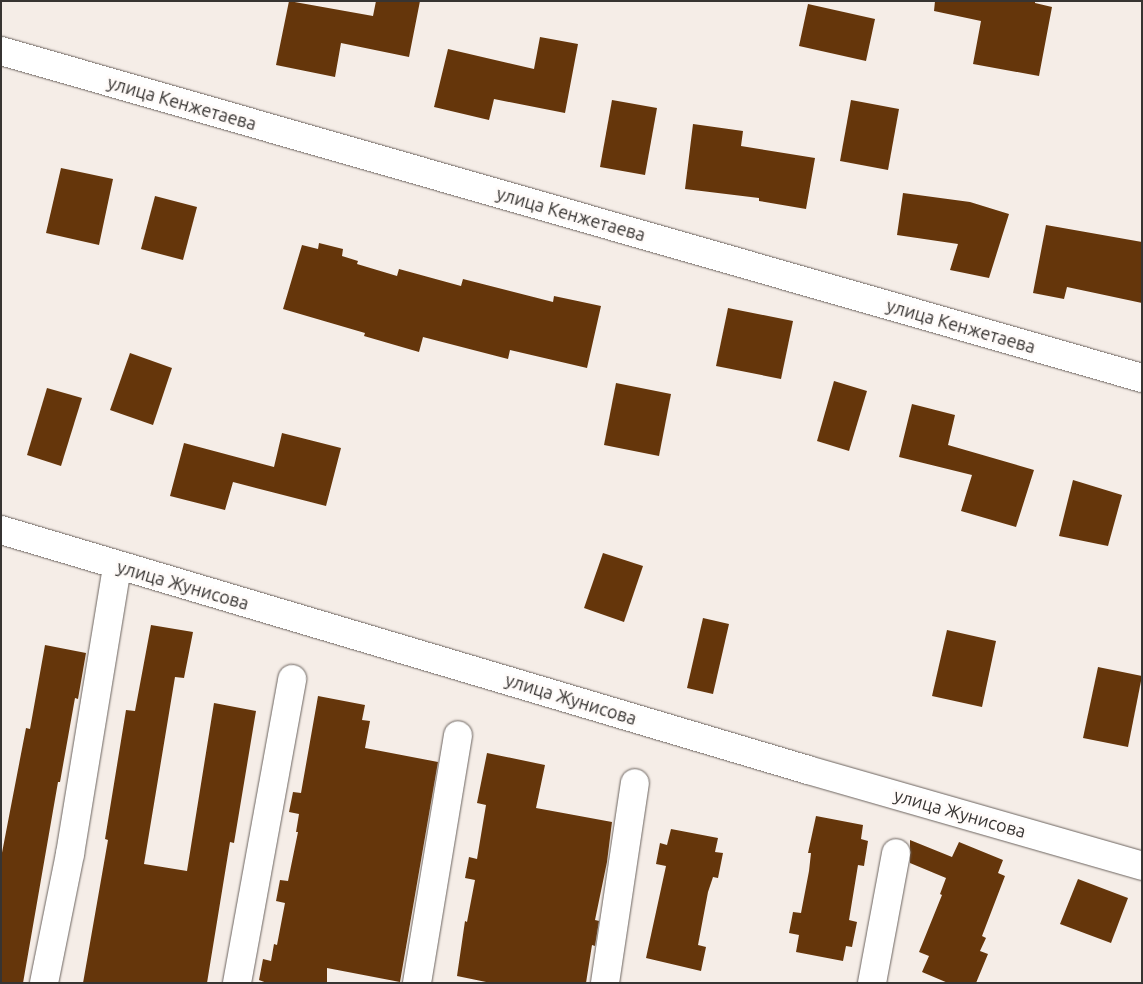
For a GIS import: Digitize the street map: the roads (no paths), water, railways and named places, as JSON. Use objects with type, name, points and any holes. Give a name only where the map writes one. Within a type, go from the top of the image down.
[{"type":"street","name":"улица Кенжетаева","points":[[1,51],[1142,378]]},
{"type":"street","name":"улица Жунисова","points":[[1,530],[117,566],[1142,866]]},
{"type":"street","points":[[44,983],[70,854],[117,566]]},
{"type":"street","points":[[237,983],[292,680]]},
{"type":"street","points":[[417,983],[458,735]]},
{"type":"street","points":[[605,983],[635,783]]},
{"type":"street","points":[[872,983],[896,853]]}]
